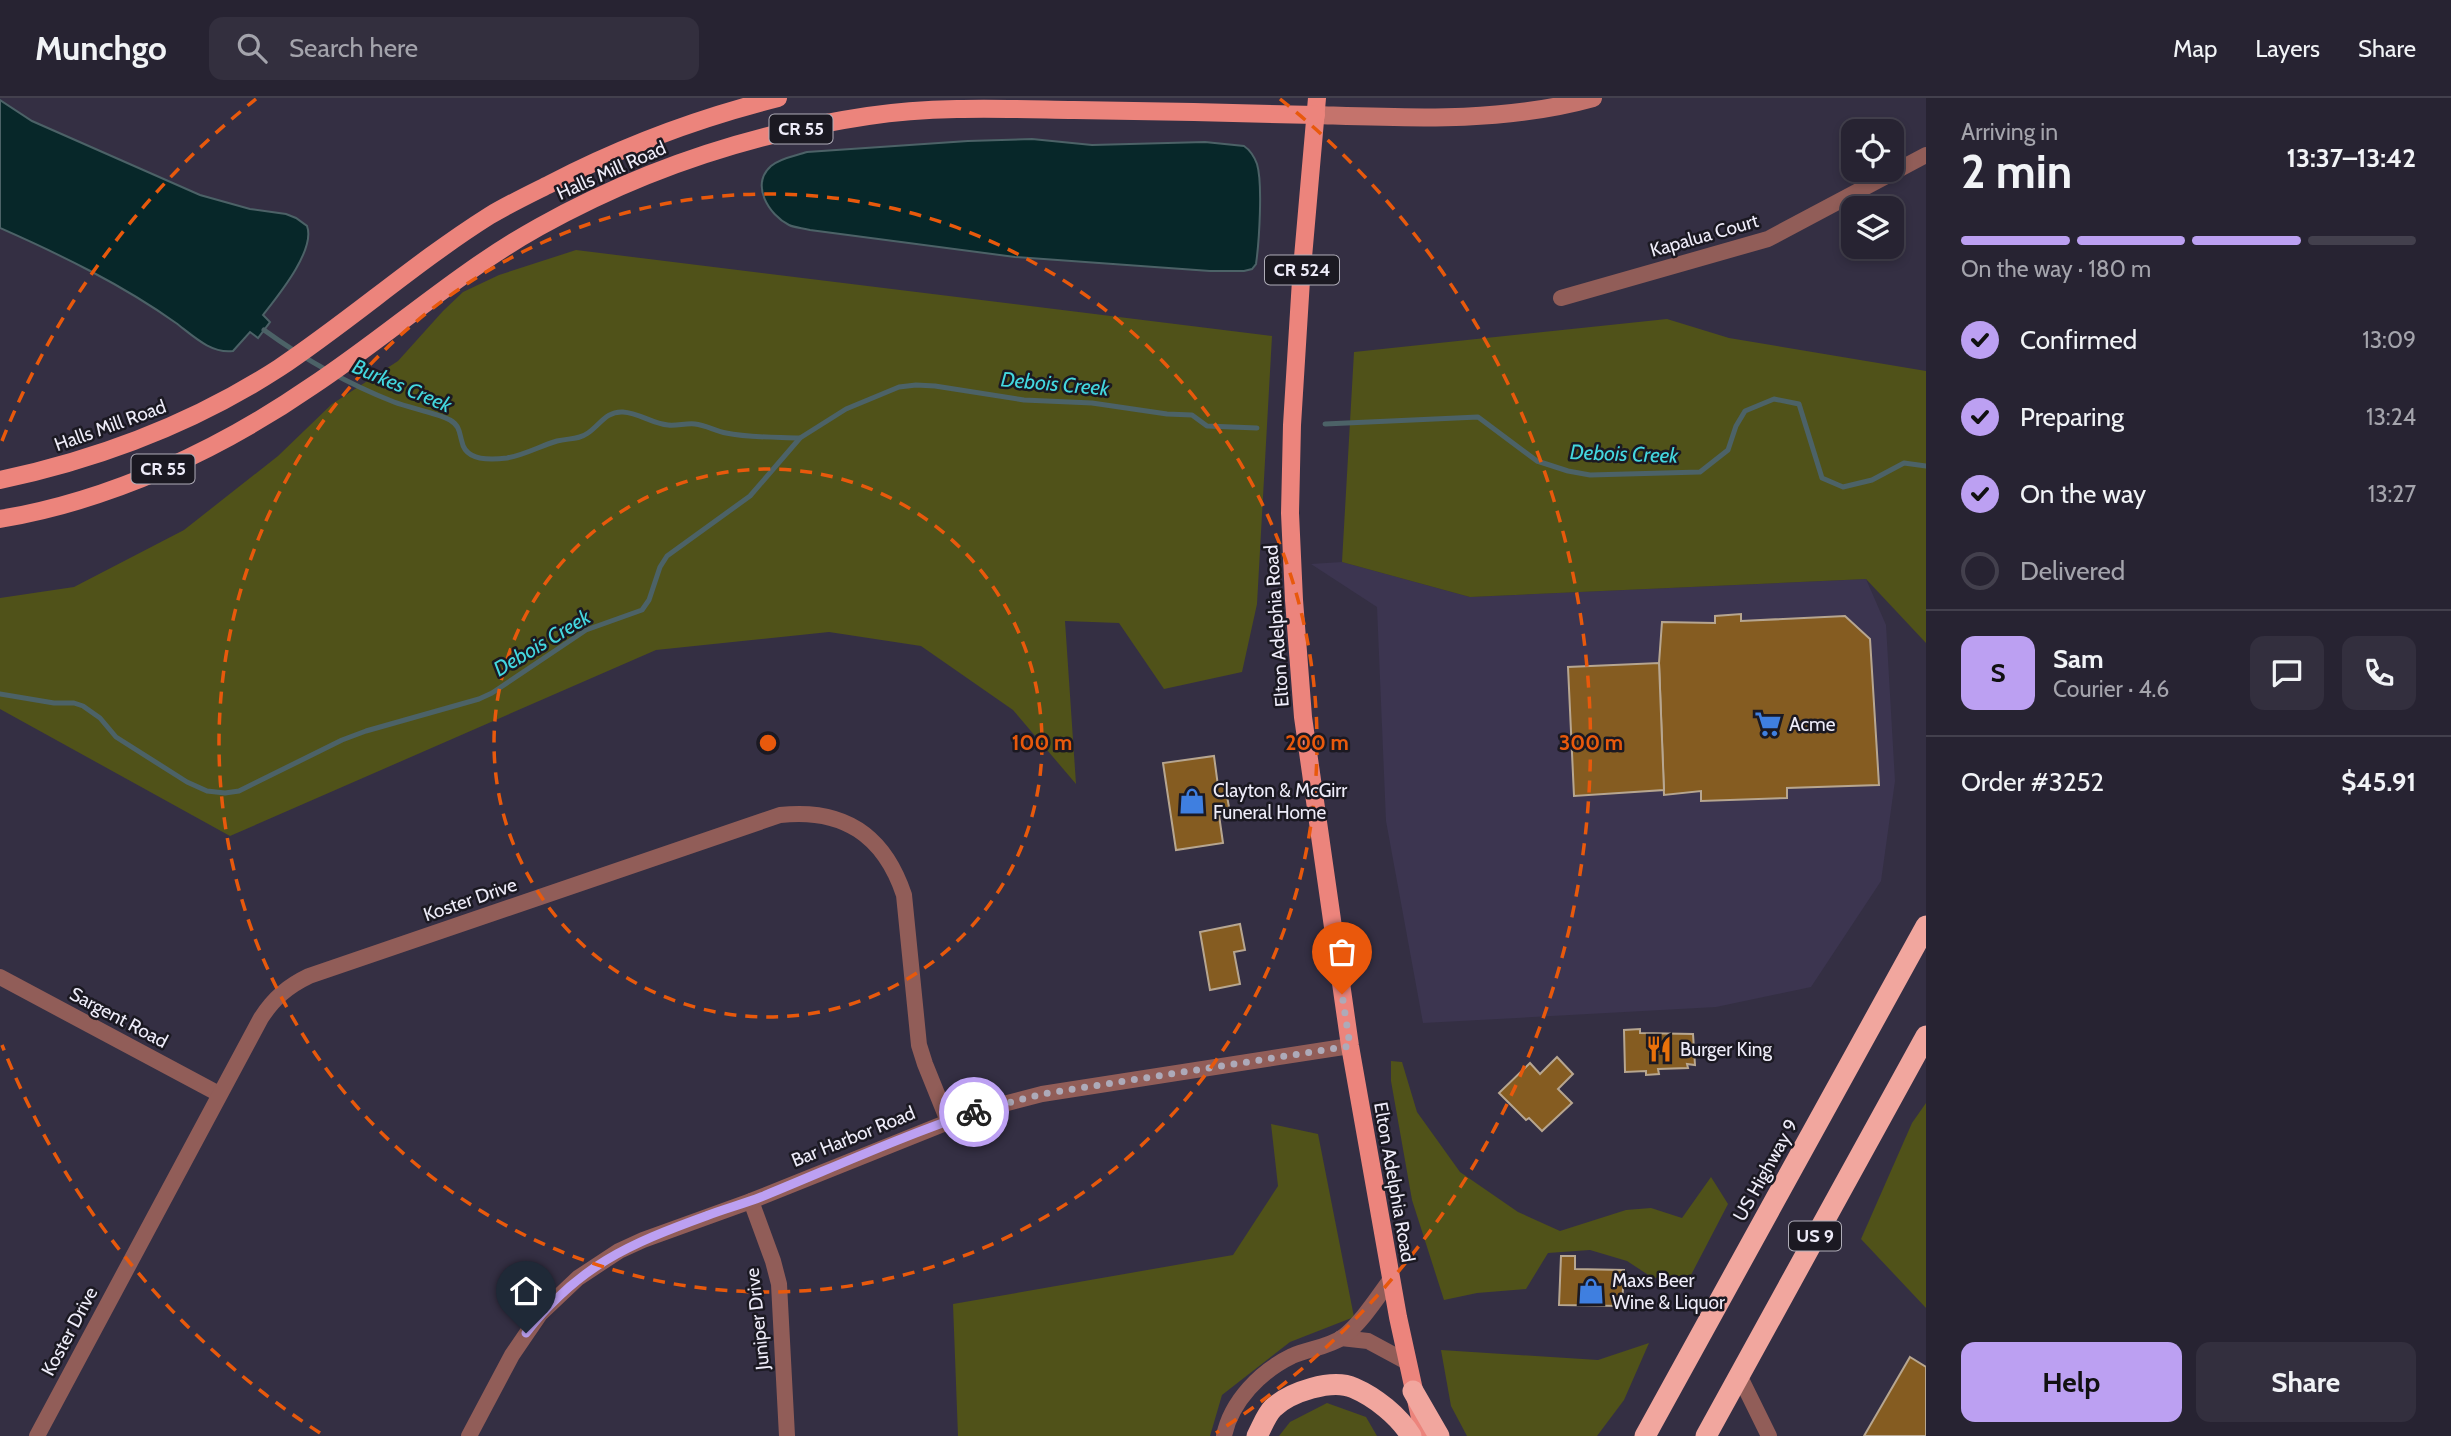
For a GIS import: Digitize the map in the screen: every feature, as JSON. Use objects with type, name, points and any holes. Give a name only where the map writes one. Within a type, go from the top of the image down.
[{"type":"highway","name":"US Highway 9","points":[[1645,1436],[1926,926]]},
{"type":"highway","name":"US 9","points":[[1706,1436],[1926,1036]]},
{"type":"highway","points":[[1257,1436],[1272,1409],[1293,1395],[1323,1385],[1352,1386],[1380,1403],[1411,1436]]},
{"type":"highway","points":[[1413,1391],[1439,1436]]},
{"type":"main road","name":"Halls Mill Road","points":[[0,480],[70,464],[138,440],[210,407],[316,343],[469,229],[522,198],[586,166],[680,126],[778,98]]},
{"type":"main road","points":[[1316,106],[1453,118],[1548,108],[1593,98]]},
{"type":"main road","name":"Halls Mill Road","points":[[0,519],[74,502],[153,474],[225,438],[312,387],[489,258],[536,228],[573,208],[656,171],[719,149],[868,116],[956,109],[1316,106]]},
{"type":"main road","name":"Elton Adelphia Road","points":[[1316,106],[1292,425],[1291,559],[1303,717],[1350,1046],[1391,1279],[1424,1436]]},
{"type":"street","name":"Kapalua Court","points":[[1561,298],[1768,239],[1926,155]]},
{"type":"street","name":"Koster Drive","points":[[37,1436],[261,1018],[274,999],[292,984],[309,976],[780,816],[801,813],[835,818],[859,830],[874,842],[897,873],[904,895],[919,1045],[948,1121]]},
{"type":"street","name":"Sargent Road","points":[[0,977],[219,1094]]},
{"type":"street","name":"Bar Harbor Road","points":[[469,1436],[526,1333],[558,1295],[619,1251],[643,1240],[751,1201],[973,1112],[1042,1094],[1350,1046]]},
{"type":"street","name":"Juniper Drive","points":[[751,1201],[774,1261],[779,1284],[787,1436]]},
{"type":"street","points":[[1224,1436],[1239,1402],[1268,1371],[1292,1356],[1341,1338],[1360,1320],[1391,1279]]},
{"type":"street","points":[[1341,1338],[1368,1341],[1407,1362]]},
{"type":"street","points":[[1740,1375],[1769,1436]]},
{"type":"shaded area","points":[[0,100],[32,121],[200,195],[250,209],[286,214],[307,226],[306,248],[301,260],[263,315],[270,322],[258,338],[250,332],[233,351],[217,350],[112,283],[0,228]]},
{"type":"shaded area","points":[[1032,139],[1092,145],[1205,142],[1244,146],[1255,158],[1259,173],[1260,214],[1256,264],[1252,269],[1244,271],[1210,271],[1015,257],[810,230],[791,226],[782,220],[769,207],[762,190],[765,174],[771,166],[783,159],[807,152]]},
{"type":"shaded area","points":[[576,250],[1272,336],[1257,604],[1242,672],[1164,689],[1119,623],[1065,621],[1076,784],[1013,710],[921,646],[829,632],[656,650],[230,836],[0,709],[0,598],[74,587],[184,530],[278,456],[332,404],[398,361],[463,292],[499,275]]},
{"type":"shaded area","points":[[1667,319],[1729,338],[1926,371],[1926,643],[1866,579],[1470,597],[1342,562],[1354,352]]},
{"type":"shaded area","points":[[1342,562],[1470,597],[1866,579],[1886,625],[1895,781],[1881,881],[1811,987],[1716,1007],[1423,1023],[1386,821],[1377,607],[1311,564]]},
{"type":"shaded area","points":[[1391,1061],[1402,1062],[1417,1112],[1460,1172],[1518,1212],[1560,1231],[1626,1210],[1651,1208],[1682,1218],[1711,1177],[1728,1204],[1691,1275],[1653,1278],[1627,1261],[1590,1250],[1548,1253],[1526,1289],[1477,1293],[1444,1300],[1412,1200],[1391,1081]]},
{"type":"shaded area","points":[[1926,1103],[1926,1308],[1861,1239],[1912,1123]]},
{"type":"shaded area","points":[[1271,1124],[1318,1134],[1354,1317],[1290,1342],[1222,1395],[1210,1436],[958,1436],[953,1304],[1233,1255],[1278,1186]]},
{"type":"shaded area","points":[[1649,1343],[1624,1400],[1597,1436],[1467,1436],[1451,1406],[1441,1350],[1598,1360]]},
{"type":"shaded area","points":[[1327,1403],[1366,1417],[1377,1436],[1279,1436],[1290,1422]]},
{"type":"building","name":"Acme","points":[[1741,614],[1741,621],[1845,616],[1870,639],[1879,785],[1787,788],[1787,798],[1701,801],[1701,791],[1664,795],[1659,663],[1662,622],[1715,623],[1715,616]]},
{"type":"building","points":[[1659,663],[1664,790],[1574,796],[1568,667]]},
{"type":"building","points":[[1214,756],[1218,786],[1225,785],[1230,813],[1219,815],[1223,843],[1176,850],[1163,763]]},
{"type":"building","points":[[1240,924],[1245,950],[1234,952],[1240,984],[1210,990],[1200,932]]},
{"type":"building","name":"Burger King","points":[[1640,1029],[1640,1033],[1693,1034],[1695,1065],[1687,1064],[1688,1068],[1658,1069],[1659,1074],[1646,1075],[1646,1071],[1625,1072],[1624,1030]]},
{"type":"building","points":[[1557,1057],[1573,1074],[1558,1089],[1572,1103],[1542,1131],[1529,1118],[1526,1120],[1499,1093],[1530,1063],[1540,1074]]},
{"type":"building","points":[[1561,1256],[1575,1256],[1575,1269],[1624,1270],[1622,1306],[1559,1305]]},
{"type":"building","points":[[1910,1357],[1926,1367],[1926,1436],[1864,1436]]},
{"type":"waterway","name":"Burkes Creek","points":[[264,330],[343,379],[394,402],[450,420],[457,427],[464,449],[480,458],[514,457],[557,441],[581,437],[617,412],[635,414],[662,424],[695,424],[735,435],[800,438]]},
{"type":"waterway","name":"Debois Creek","points":[[0,694],[83,706],[100,718],[116,737],[187,782],[207,791],[239,791],[342,740],[479,699],[586,630],[642,610],[649,600],[660,567],[667,556],[750,496],[800,438],[846,409],[899,387],[935,386],[1024,400],[1092,403],[1192,415],[1207,426],[1257,428]]},
{"type":"waterway","name":"Debois Creek","points":[[1325,424],[1478,417],[1537,461],[1568,471],[1590,475],[1700,472],[1728,450],[1736,426],[1745,411],[1774,399],[1799,404],[1822,478],[1843,487],[1872,480],[1904,463],[1926,466]]},
{"type":"way so far","points":[[974,1112],[1042,1094],[1350,1046],[1342,994]]},
{"type":"place","name":"Acme","points":[[1768,724]]},
{"type":"place","name":"Clayton & McGirr Funeral Home","points":[[1192,801]]},
{"type":"place","name":"Burger King","points":[[1659,1049]]},
{"type":"place","name":"Maxs Beer Wine & Liquor","points":[[1591,1291]]},
{"type":"route","points":[[526,1333],[558,1295],[597,1264],[619,1251],[974,1112]]}]
